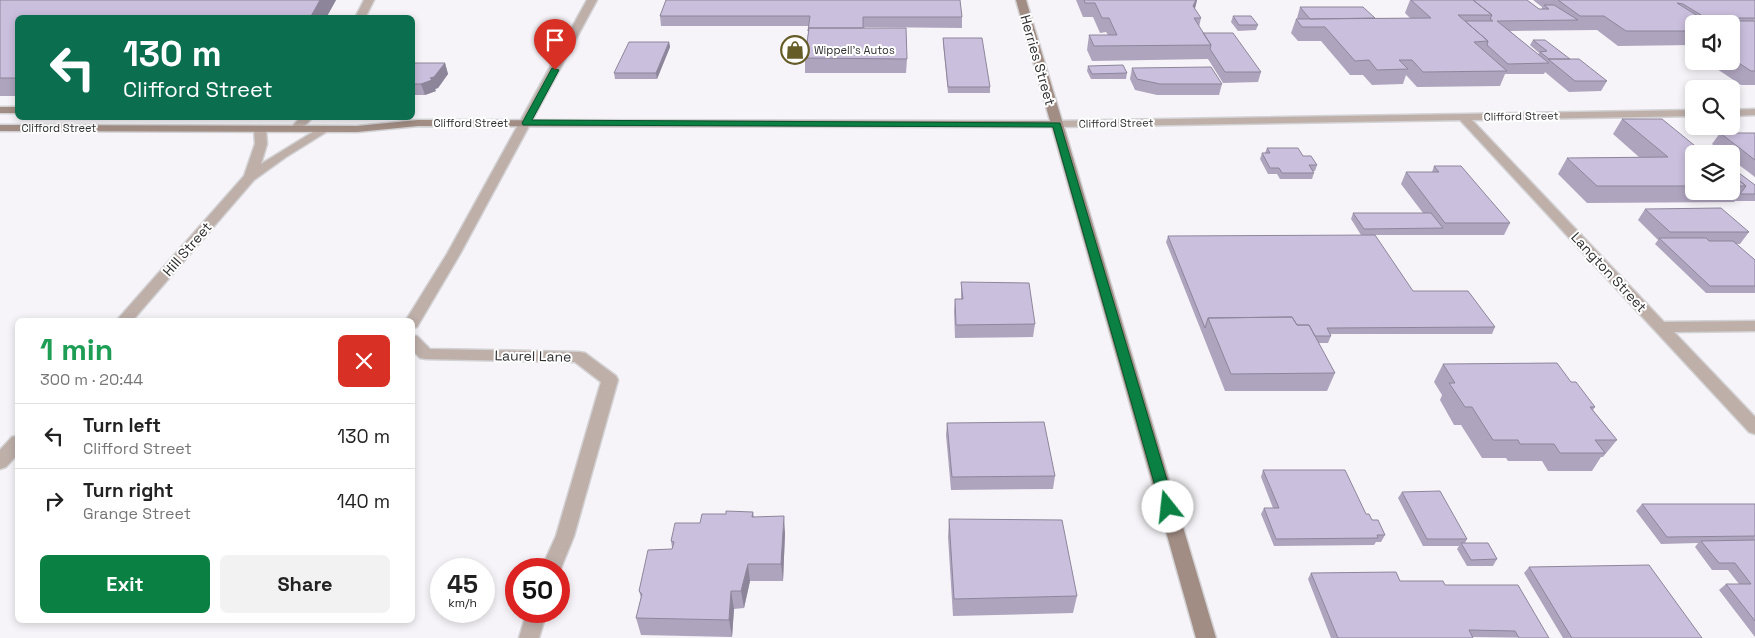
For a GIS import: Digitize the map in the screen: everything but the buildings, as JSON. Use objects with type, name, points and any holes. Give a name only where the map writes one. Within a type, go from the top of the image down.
[{"type":"main road","name":"Herries Street","points":[[1020,0],[1206,638]]},
{"type":"main road","name":"Clifford Street","points":[[0,110],[15,110]]},
{"type":"main road","name":"Clifford Street","points":[[389,120],[418,123]]},
{"type":"main road","name":"Clifford Street","points":[[0,128],[357,129],[418,123],[1057,124]]},
{"type":"street","points":[[362,15],[369,0]]},
{"type":"street","points":[[415,318],[431,294],[495,178],[512,139],[526,123],[592,0]]},
{"type":"street","points":[[1740,112],[1755,112]]},
{"type":"street","name":"Clifford Street","points":[[1057,124],[1685,113]]},
{"type":"street","name":"Langton Street","points":[[1463,117],[1755,428]]},
{"type":"street","points":[[296,129],[304,120]]},
{"type":"street","points":[[250,177],[261,144],[260,129]]},
{"type":"street","points":[[250,177],[282,154],[325,129]]},
{"type":"street","name":"Hill Street","points":[[127,318],[250,177]]},
{"type":"street","points":[[1660,327],[1755,326]]},
{"type":"street","name":"Laurel Lane","points":[[415,343],[426,354],[579,358],[610,380],[565,536],[555,558]]},
{"type":"street","points":[[0,462],[15,445]]},
{"type":"street","points":[[529,638],[533,623]]},
{"type":"place","name":"Wippell's Autos","points":[[795,50]]},
{"type":"route","points":[[555,70],[526,123],[1057,124],[1168,507]]}]
